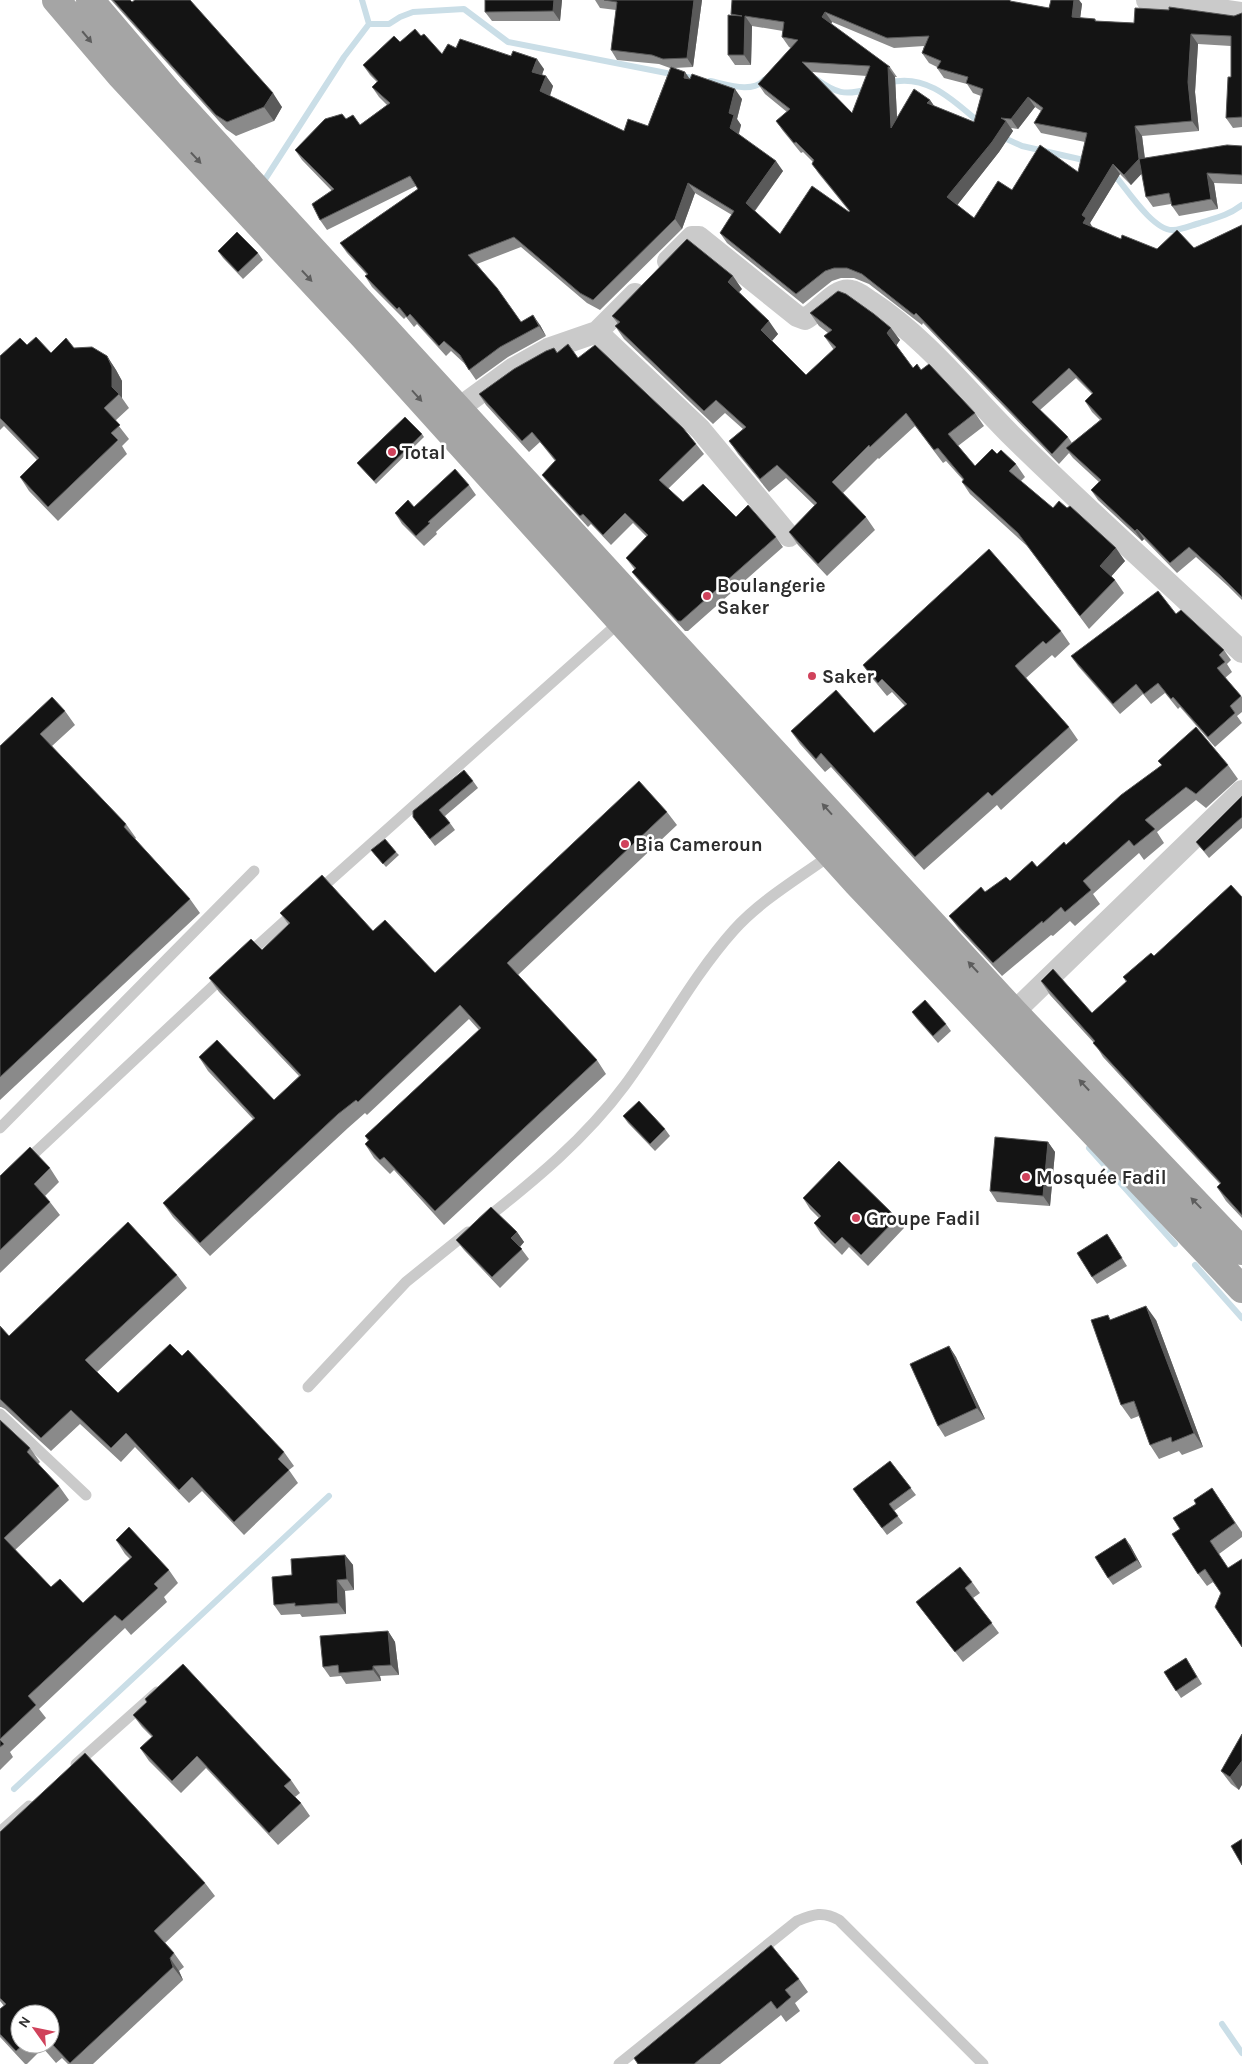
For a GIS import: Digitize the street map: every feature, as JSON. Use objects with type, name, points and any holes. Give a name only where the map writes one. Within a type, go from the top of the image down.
[{"type":"main road","points":[[90,0],[162,103]]},
{"type":"main road","points":[[64,3],[162,103],[843,847],[1210,1237],[1242,1251]]},
{"type":"main road","points":[[843,847],[1014,1012],[1210,1237],[1242,1289]]},
{"type":"street","points":[[1147,0],[1242,13]]},
{"type":"street","points":[[449,416],[514,368],[548,349],[596,332],[695,237],[797,316],[805,319],[813,315],[837,293],[845,290],[854,291],[884,311],[929,350],[1014,437],[1242,652]]},
{"type":"street","points":[[596,332],[700,429],[789,536]]},
{"type":"street","points":[[1014,1012],[1242,791]]},
{"type":"lane","points":[[14,1172],[236,966],[630,614]]},
{"type":"lane","points":[[308,1387],[406,1282],[549,1167],[590,1129],[625,1085],[713,955],[734,929],[758,907],[843,847]]},
{"type":"lane","points":[[0,1128],[254,870]]},
{"type":"lane","points":[[0,1414],[86,1495]]},
{"type":"lane","points":[[66,1773],[168,1683]]},
{"type":"lane","points":[[0,1832],[36,1799]]},
{"type":"lane","points":[[619,2064],[797,1922],[813,1915],[827,1913],[839,1920],[983,2064]]},
{"type":"building","points":[[113,0],[130,0],[132,2],[135,0],[190,0],[273,93],[264,107],[227,122],[216,115]]},
{"type":"building","points":[[485,0],[554,0],[553,11],[485,12]]},
{"type":"building","points":[[604,0],[694,0],[687,58],[663,59],[652,55],[611,50],[617,2]]},
{"type":"building","points":[[732,0],[1010,0],[1049,8],[1051,0],[1074,0],[1072,17],[1095,19],[1095,21],[1134,23],[1135,8],[1169,10],[1169,7],[1234,16],[1242,13],[1242,117],[1226,118],[1228,77],[1231,77],[1231,36],[1191,34],[1188,82],[1192,121],[1135,126],[1139,159],[1124,175],[1113,164],[1082,215],[1086,218],[1083,223],[1121,239],[1122,235],[1157,249],[1177,230],[1194,248],[1242,225],[1242,597],[1189,547],[1170,563],[1137,529],[1135,531],[1091,490],[1101,480],[1066,448],[1102,419],[1085,401],[1093,393],[1069,368],[1032,402],[1068,437],[1052,454],[916,313],[914,315],[862,274],[847,268],[834,268],[825,271],[796,294],[720,233],[734,211],[688,183],[675,219],[593,300],[580,293],[514,237],[468,255],[497,288],[521,322],[533,315],[539,326],[500,347],[469,370],[460,355],[444,341],[439,346],[410,314],[407,317],[399,307],[397,309],[365,276],[368,274],[340,243],[418,189],[410,176],[320,220],[312,204],[334,189],[295,150],[325,119],[342,114],[346,119],[353,115],[360,125],[390,103],[372,87],[378,81],[363,65],[394,36],[400,42],[415,29],[421,36],[424,34],[442,54],[448,44],[456,48],[460,39],[511,56],[513,51],[537,59],[532,72],[546,76],[540,91],[624,131],[628,119],[648,126],[671,67],[685,72],[684,78],[690,79],[692,74],[735,89],[729,113],[734,115],[730,128],[776,161],[746,203],[780,234],[812,186],[849,212],[812,164],[814,160],[796,142],[794,143],[776,121],[790,109],[758,84],[798,40],[782,37],[784,22],[745,16],[744,55],[728,55],[728,15],[742,16],[731,14]],"holes":[[[825,12],[887,38],[929,36],[922,53],[941,61],[937,68],[968,77],[966,83],[983,89],[974,122],[927,103],[930,100],[914,89],[891,128],[888,67],[890,67],[822,17]],[[802,62],[870,66],[852,113]],[[1028,97],[1043,108],[1034,123],[1087,133],[1078,172],[1040,145],[1012,190],[998,181],[974,218],[947,197],[992,142],[1006,121],[1001,118],[1011,119]]]},
{"type":"building","points":[[1227,145],[1242,146],[1242,175],[1207,173],[1211,199],[1172,206],[1169,193],[1146,197],[1139,159]]},
{"type":"building","points":[[237,232],[258,253],[238,272],[218,251]]},
{"type":"building","points":[[687,239],[733,276],[728,282],[769,321],[761,330],[806,375],[836,347],[824,336],[832,330],[810,313],[838,291],[846,294],[874,314],[891,328],[887,333],[913,368],[917,364],[921,370],[929,364],[975,413],[948,434],[975,466],[992,449],[997,454],[1001,450],[1016,464],[1009,471],[1053,508],[1059,501],[1067,508],[1070,506],[1116,548],[1100,566],[1115,580],[1080,616],[1018,533],[962,482],[964,479],[938,448],[934,450],[906,413],[870,447],[869,445],[832,482],[866,517],[818,564],[789,532],[817,503],[777,465],[760,479],[729,441],[746,427],[716,400],[704,411],[615,326],[620,322],[612,316]]},
{"type":"building","points":[[36,337],[51,353],[66,338],[74,348],[92,347],[107,356],[112,367],[112,387],[119,394],[104,408],[120,425],[111,433],[118,440],[48,507],[20,477],[39,458],[0,418],[0,356],[20,338],[27,345]]},
{"type":"building","points":[[568,344],[578,358],[595,345],[683,428],[696,444],[659,480],[683,502],[703,484],[736,517],[748,505],[776,537],[681,621],[678,621],[632,572],[636,568],[626,558],[648,535],[625,513],[603,535],[583,514],[580,516],[542,475],[556,460],[532,432],[522,441],[479,394],[514,369],[546,351],[554,348],[557,353]]},
{"type":"building","name":"Total","points":[[405,417],[422,434],[374,481],[357,463]]},
{"type":"building","points":[[455,469],[469,485],[428,522],[430,523],[416,536],[395,513],[408,500],[414,507]]},
{"type":"building","points":[[989,549],[1061,631],[1046,644],[1043,641],[1015,666],[1069,727],[992,796],[988,792],[915,857],[821,753],[816,759],[791,731],[836,690],[874,733],[907,704],[882,679],[878,683],[863,665]]},
{"type":"building","points":[[1158,591],[1176,614],[1181,610],[1224,650],[1219,655],[1225,662],[1217,668],[1241,696],[1230,706],[1235,713],[1208,737],[1158,683],[1144,694],[1136,684],[1113,704],[1071,656]]},
{"type":"building","points":[[52,697],[65,711],[40,734],[126,824],[124,827],[190,899],[0,1077],[0,746]]},
{"type":"building","points":[[1196,727],[1228,765],[1196,794],[1186,787],[1145,820],[1155,829],[1134,846],[1129,840],[1083,881],[1091,890],[1065,912],[1061,907],[1043,923],[1042,921],[993,963],[949,916],[981,887],[985,892],[1006,877],[1010,881],[1032,861],[1037,867],[1064,842],[1066,845],[1121,795],[1162,765],[1158,761]]},
{"type":"building","points":[[464,770],[473,781],[439,810],[450,823],[430,839],[413,817],[413,811]]},
{"type":"building","points":[[639,781],[667,812],[507,963],[597,1060],[435,1211],[384,1157],[380,1160],[365,1144],[369,1140],[365,1136],[481,1028],[460,1005],[358,1102],[356,1100],[338,1114],[200,1243],[163,1203],[255,1118],[199,1057],[217,1040],[274,1100],[301,1075],[209,978],[251,939],[262,950],[290,923],[280,913],[322,875],[373,931],[385,920],[435,973]]},
{"type":"building","points":[[1242,796],[1242,817],[1204,851],[1196,842]]},
{"type":"building","points":[[385,839],[396,852],[383,864],[371,850]]},
{"type":"building","points":[[1231,885],[1242,897],[1242,1215],[1217,1187],[1221,1183],[1093,1043],[1095,1041],[1041,981],[1053,969],[1092,1013],[1127,981],[1123,977],[1151,953],[1154,956]]},
{"type":"building","points":[[925,1000],[946,1024],[933,1036],[912,1012]]},
{"type":"building","points":[[639,1101],[665,1129],[650,1144],[623,1116]]},
{"type":"building","name":"Mosquée Fadil","points":[[995,1137],[1048,1142],[1043,1196],[990,1191]]},
{"type":"building","points":[[30,1147],[50,1168],[34,1184],[50,1202],[0,1250],[0,1176]]},
{"type":"building","name":"Groupe Fadil","points":[[839,1161],[897,1218],[861,1255],[842,1237],[835,1244],[814,1223],[821,1216],[803,1198]]},
{"type":"building","points":[[491,1207],[517,1232],[511,1238],[522,1249],[492,1277],[456,1240]]},
{"type":"building","points":[[128,1222],[177,1275],[85,1360],[118,1393],[170,1344],[182,1356],[188,1350],[284,1452],[278,1459],[289,1470],[234,1522],[192,1477],[179,1490],[126,1433],[111,1448],[71,1410],[41,1438],[0,1399],[0,1326],[9,1336]]},
{"type":"building","points":[[1107,1234],[1122,1258],[1092,1277],[1077,1253]]},
{"type":"building","points":[[1146,1306],[1194,1433],[1172,1442],[1171,1437],[1150,1445],[1134,1401],[1121,1405],[1091,1320],[1108,1315],[1110,1320]]},
{"type":"building","points":[[949,1346],[977,1408],[938,1426],[910,1364]]},
{"type":"building","points":[[0,1420],[30,1448],[27,1452],[59,1486],[4,1538],[51,1587],[60,1579],[83,1603],[132,1557],[116,1540],[129,1527],[169,1570],[154,1584],[158,1588],[122,1621],[115,1615],[28,1696],[36,1705],[0,1739]]},
{"type":"building","points":[[890,1461],[911,1488],[889,1504],[898,1516],[882,1528],[853,1489]]},
{"type":"building","points":[[1212,1488],[1235,1523],[1210,1541],[1228,1568],[1242,1559],[1242,1647],[1215,1607],[1221,1593],[1205,1569],[1198,1574],[1172,1534],[1180,1529],[1173,1518],[1196,1504],[1194,1500]]},
{"type":"building","points":[[1125,1538],[1137,1560],[1108,1578],[1095,1557]]},
{"type":"building","points":[[345,1555],[347,1579],[337,1580],[338,1603],[295,1606],[295,1603],[274,1605],[272,1577],[292,1575],[291,1559]]},
{"type":"building","points":[[960,1567],[972,1582],[965,1588],[992,1623],[955,1652],[916,1602]]},
{"type":"building","points":[[388,1631],[391,1665],[373,1666],[373,1670],[339,1673],[338,1665],[323,1667],[320,1636]]},
{"type":"building","points":[[1186,1658],[1197,1677],[1176,1691],[1164,1672]]},
{"type":"building","points":[[183,1664],[291,1780],[284,1786],[301,1803],[269,1833],[197,1756],[172,1781],[140,1748],[153,1736],[133,1715],[147,1702],[145,1699]]},
{"type":"building","points":[[1242,1734],[1242,1761],[1230,1777],[1221,1771]]},
{"type":"building","points":[[85,1753],[205,1883],[154,1931],[174,1953],[170,1958],[173,1967],[70,2063],[60,2052],[60,2004],[10,2004],[10,2045],[0,2034],[0,2009],[6,2004],[0,1998],[0,1832]]},
{"type":"building","points":[[1242,1839],[1242,1865],[1231,1846]]},
{"type":"building","points":[[771,1945],[799,1979],[785,1990],[791,1997],[777,2009],[771,2001],[694,2064],[638,2064],[634,2058]]},
{"type":"waterway","points":[[362,0],[369,24]]},
{"type":"waterway","points":[[369,24],[389,24],[413,12],[464,9],[508,42],[697,79]]},
{"type":"waterway","points":[[262,184],[344,57],[369,24]]},
{"type":"waterway","points":[[816,79],[841,92],[847,93],[869,89]]},
{"type":"waterway","points":[[710,81],[746,87],[759,84],[764,80]]},
{"type":"waterway","points":[[888,83],[902,81],[927,85],[950,98],[981,124]]},
{"type":"waterway","points":[[1000,136],[1022,146],[1088,161]]},
{"type":"waterway","points":[[1113,173],[1132,198],[1157,224],[1173,230],[1222,216],[1242,205]]},
{"type":"waterway","points":[[1089,1148],[1175,1244]]},
{"type":"waterway","points":[[1195,1265],[1242,1318]]},
{"type":"waterway","points":[[14,1789],[329,1496]]},
{"type":"waterway","points":[[1222,2024],[1242,2053]]},
{"type":"place","name":"Total","points":[[392,452]]},
{"type":"place","name":"Boulangerie Saker","points":[[707,596]]},
{"type":"place","name":"Saker","points":[[812,676]]},
{"type":"place","name":"Bia Cameroun","points":[[625,844]]},
{"type":"place","name":"Mosquée Fadil","points":[[1026,1177]]},
{"type":"place","name":"Groupe Fadil","points":[[856,1218]]}]
